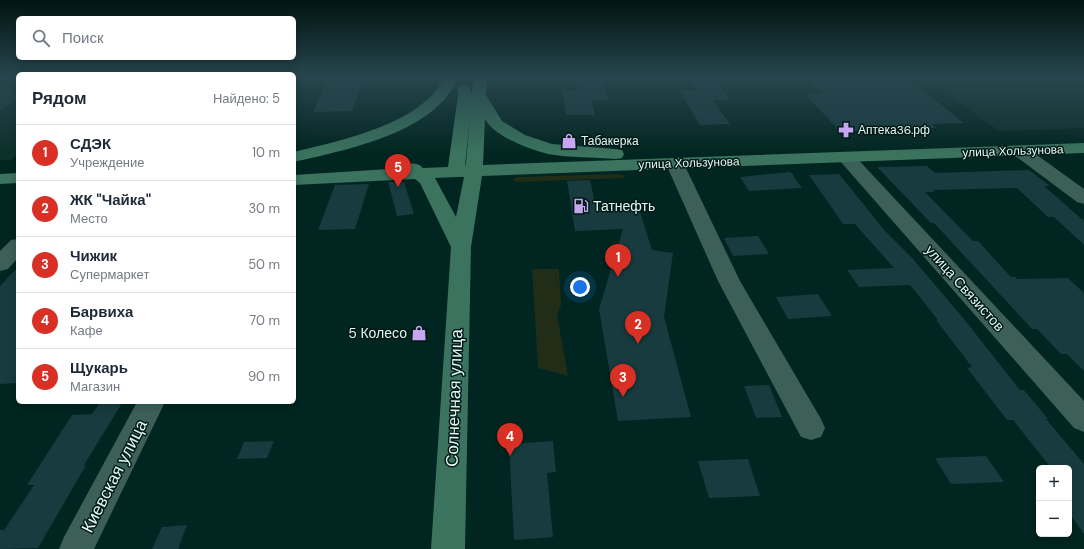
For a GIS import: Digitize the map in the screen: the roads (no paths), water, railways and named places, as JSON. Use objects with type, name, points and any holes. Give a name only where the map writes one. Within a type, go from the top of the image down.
[{"type":"main road","points":[[296,157],[352,143],[379,134],[410,119],[432,103]]},
{"type":"main road","points":[[465,103],[465,168]]},
{"type":"main road","points":[[465,168],[477,103]]},
{"type":"main road","points":[[483,103],[496,124],[519,138],[550,149],[645,157]]},
{"type":"main road","name":"улица Хользунова","points":[[465,168],[645,157],[1084,141]]},
{"type":"main road","name":"улица Хользунова","points":[[296,170],[675,164],[1084,148]]},
{"type":"main road","name":"Солнечная улица","points":[[448,549],[460,247],[465,168]]},
{"type":"main road","name":"улица Хользунова","points":[[296,180],[415,169]]},
{"type":"main road","name":"Солнечная улица","points":[[415,169],[428,180],[460,247]]},
{"type":"main road","points":[[0,179],[16,178]]},
{"type":"main road","points":[[0,189],[16,188]]},
{"type":"street","points":[[1020,151],[1084,198]]},
{"type":"street","name":"улица Связистов","points":[[846,157],[1084,420]]},
{"type":"street","points":[[675,164],[729,281],[812,428]]},
{"type":"street","points":[[0,264],[16,247]]},
{"type":"street","name":"Киевская улица","points":[[76,549],[151,404]]},
{"type":"place","name":"Аптека36.рф","points":[[846,130]]},
{"type":"place","name":"Табакерка","points":[[569,141]]},
{"type":"place","name":"Щукарь","points":[[398,187]]},
{"type":"place","name":"Татнефть","points":[[581,206]]},
{"type":"place","name":"СДЭК","points":[[618,277]]},
{"type":"place","name":"5 Колесо","points":[[419,333]]},
{"type":"place","name":"ЖК \"Чайка\"","points":[[638,344]]},
{"type":"place","name":"Чижик","points":[[623,397]]},
{"type":"place","name":"Барвиха","points":[[510,456]]}]
